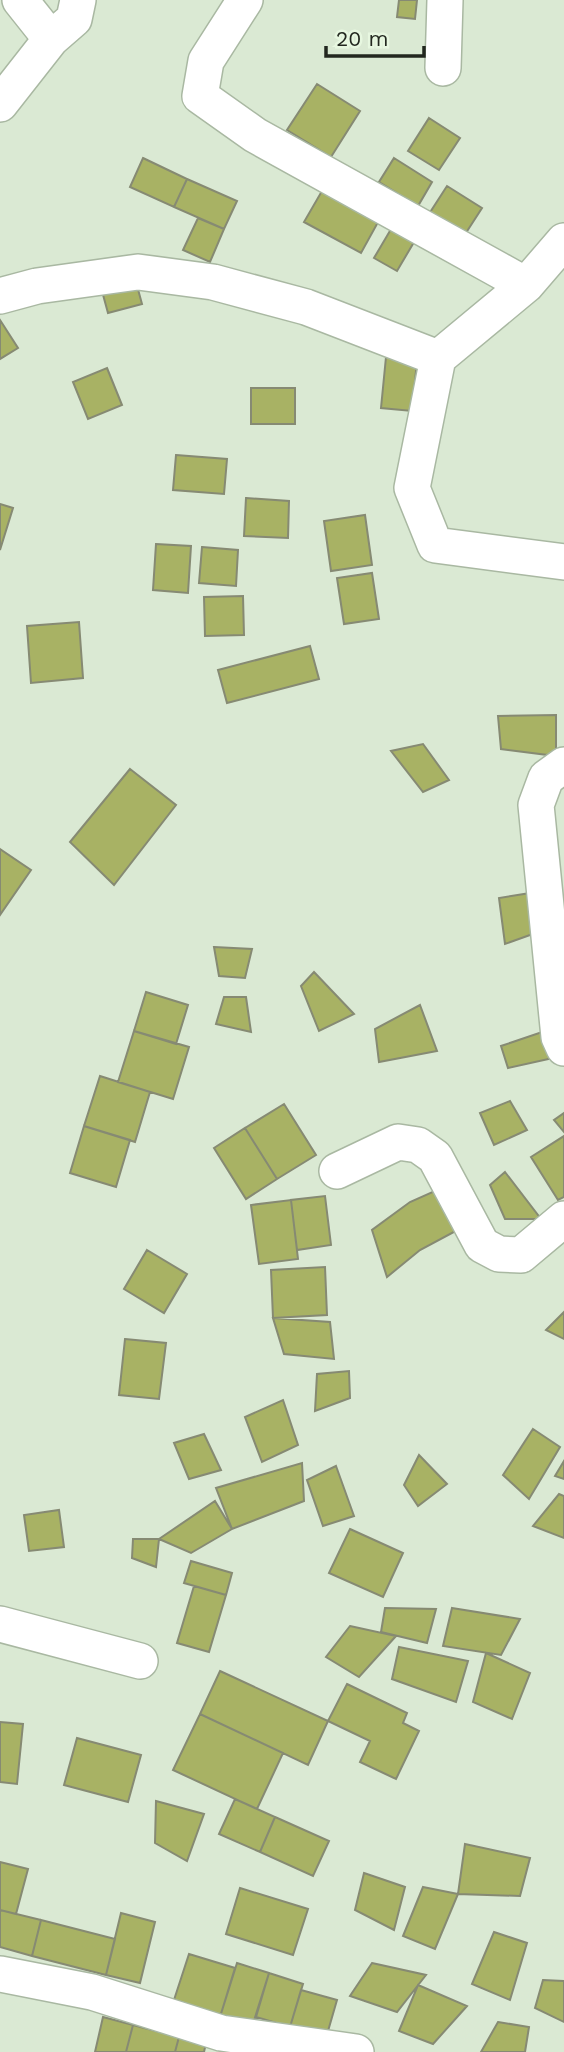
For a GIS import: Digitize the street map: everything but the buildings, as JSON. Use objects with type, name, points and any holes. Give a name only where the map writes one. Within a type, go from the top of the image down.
[{"type":"street","points":[[20,0],[51,39]]},
{"type":"street","points":[[0,104],[51,39],[74,19],[78,0]]},
{"type":"street","points":[[245,0],[206,61],[200,96],[255,135],[526,285]]},
{"type":"street","points":[[443,68],[445,0]]},
{"type":"street","points":[[564,241],[526,285],[438,358],[412,488],[435,545],[564,562]]},
{"type":"street","points":[[0,296],[37,286],[138,272],[213,282],[306,307],[438,358]]},
{"type":"street","points":[[564,765],[546,778],[536,805],[559,1037],[564,1048]]},
{"type":"street","points":[[337,1171],[398,1142],[418,1145],[435,1157],[482,1245],[499,1254],[521,1255],[564,1219]]},
{"type":"street","points":[[0,1624],[140,1661]]},
{"type":"street","points":[[0,1974],[92,1992],[221,2033],[356,2052]]}]
